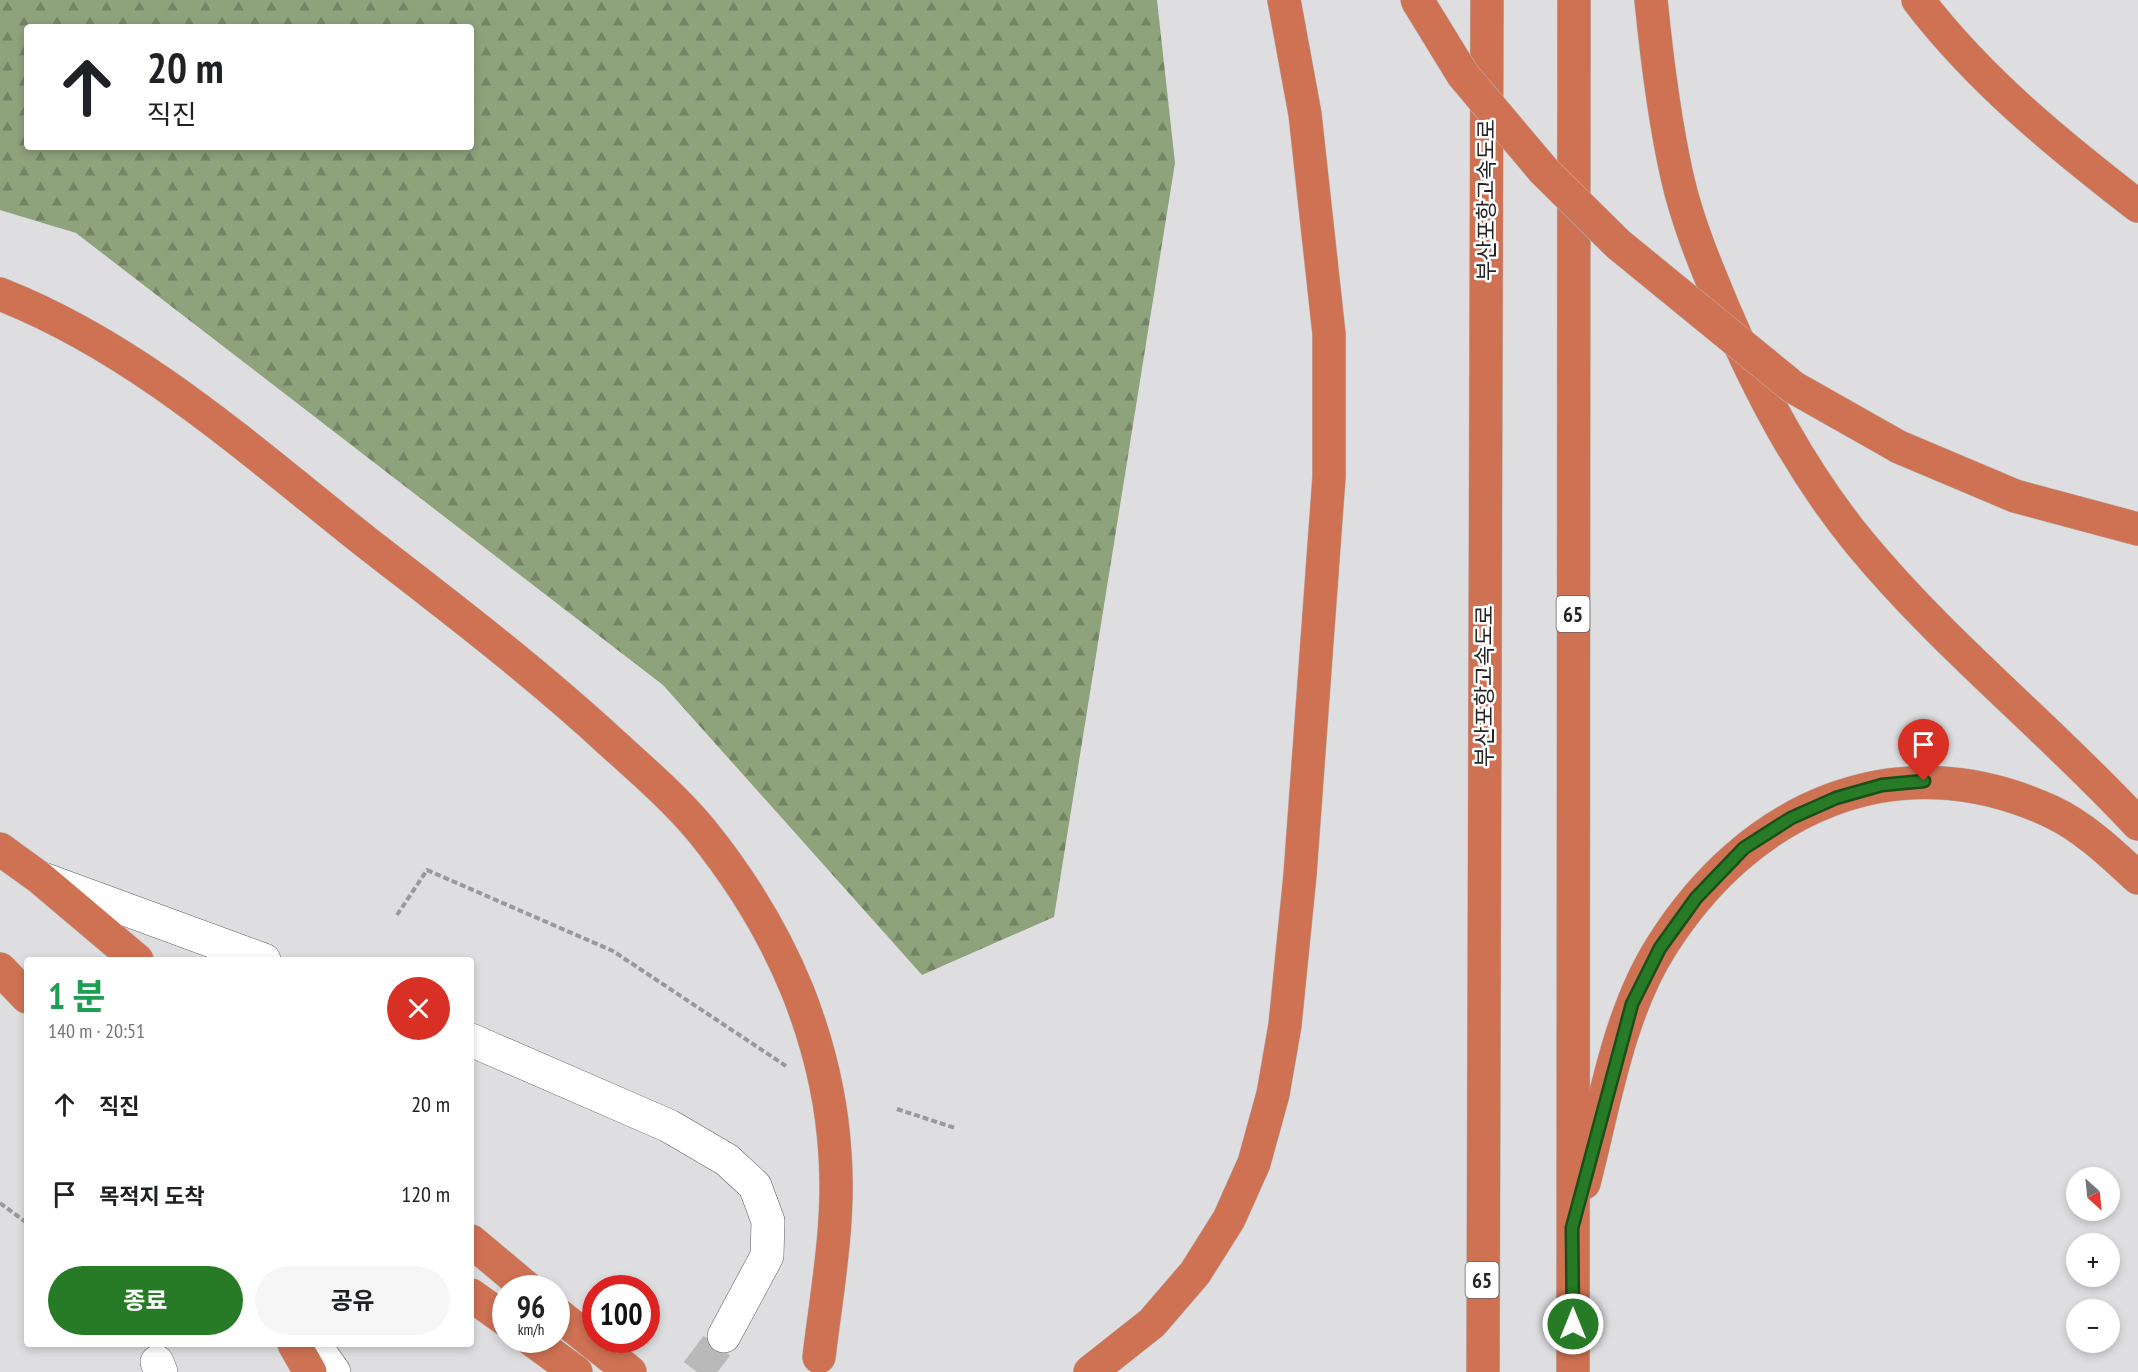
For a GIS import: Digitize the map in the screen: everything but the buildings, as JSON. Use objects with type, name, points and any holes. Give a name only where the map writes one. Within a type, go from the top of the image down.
[{"type":"highway","points":[[1089,1372],[1152,1323],[1195,1273],[1229,1219],[1254,1163],[1274,1094],[1285,1025],[1300,875],[1329,477],[1329,334],[1305,114],[1284,0]]},
{"type":"highway","points":[[1417,0],[1463,75],[1544,171],[1618,244],[1793,387],[1899,447],[2015,496],[2138,529]]},
{"type":"highway","name":"부산포항고속도로","points":[[1483,1372],[1487,0]]},
{"type":"highway","name":"65","points":[[1573,1372],[1574,0]]},
{"type":"highway","points":[[1651,0],[1661,93],[1678,178],[1700,252],[1753,375],[1802,464],[1859,542],[1924,613],[2138,824]]},
{"type":"highway","points":[[1918,0],[1993,83],[2079,160],[2138,206]]},
{"type":"highway","points":[[0,294],[38,309],[105,344],[184,400],[528,668],[653,780],[701,830],[738,881],[769,934],[797,990],[814,1040],[827,1094],[835,1155],[835,1224],[819,1357]]},
{"type":"highway","points":[[1572,1228],[1632,1004],[1660,948],[1696,898],[1744,848],[1791,818],[1836,798],[1882,785],[1924,781],[1963,783],[2006,794],[2053,813],[2098,842],[2138,878]]},
{"type":"highway","points":[[0,849],[40,878],[133,957]]},
{"type":"highway","points":[[0,949],[24,967]]},
{"type":"highway","points":[[0,969],[24,995]]},
{"type":"highway","points":[[474,1244],[512,1275]]},
{"type":"highway","points":[[474,1297],[492,1310]]},
{"type":"highway","points":[[570,1325],[582,1335]]},
{"type":"highway","points":[[296,1347],[310,1372]]},
{"type":"highway","points":[[550,1353],[576,1372]]},
{"type":"highway","points":[[604,1353],[630,1372]]},
{"type":"highway","points":[[609,1353],[643,1372]]},
{"type":"lane","points":[[40,878],[256,957]]},
{"type":"lane","points":[[474,1041],[669,1126],[726,1160],[755,1186],[768,1221],[767,1256],[724,1336]]},
{"type":"lane","points":[[316,1347],[334,1372]]},
{"type":"path","points":[[397,915],[427,870],[613,951],[792,1070]]},
{"type":"path","points":[[897,1108],[956,1128]]},
{"type":"path","points":[[0,1203],[24,1221]]},
{"type":"green space","points":[[0,0],[1157,0],[1175,163],[1054,917],[922,975],[663,685],[76,233],[0,210]]},
{"type":"tunnel","points":[[697,1372],[724,1336]]},
{"type":"route","points":[[1573,1324],[1572,1228],[1632,1004],[1660,948],[1696,898],[1744,848],[1791,818],[1836,798],[1882,785],[1924,781]]}]
